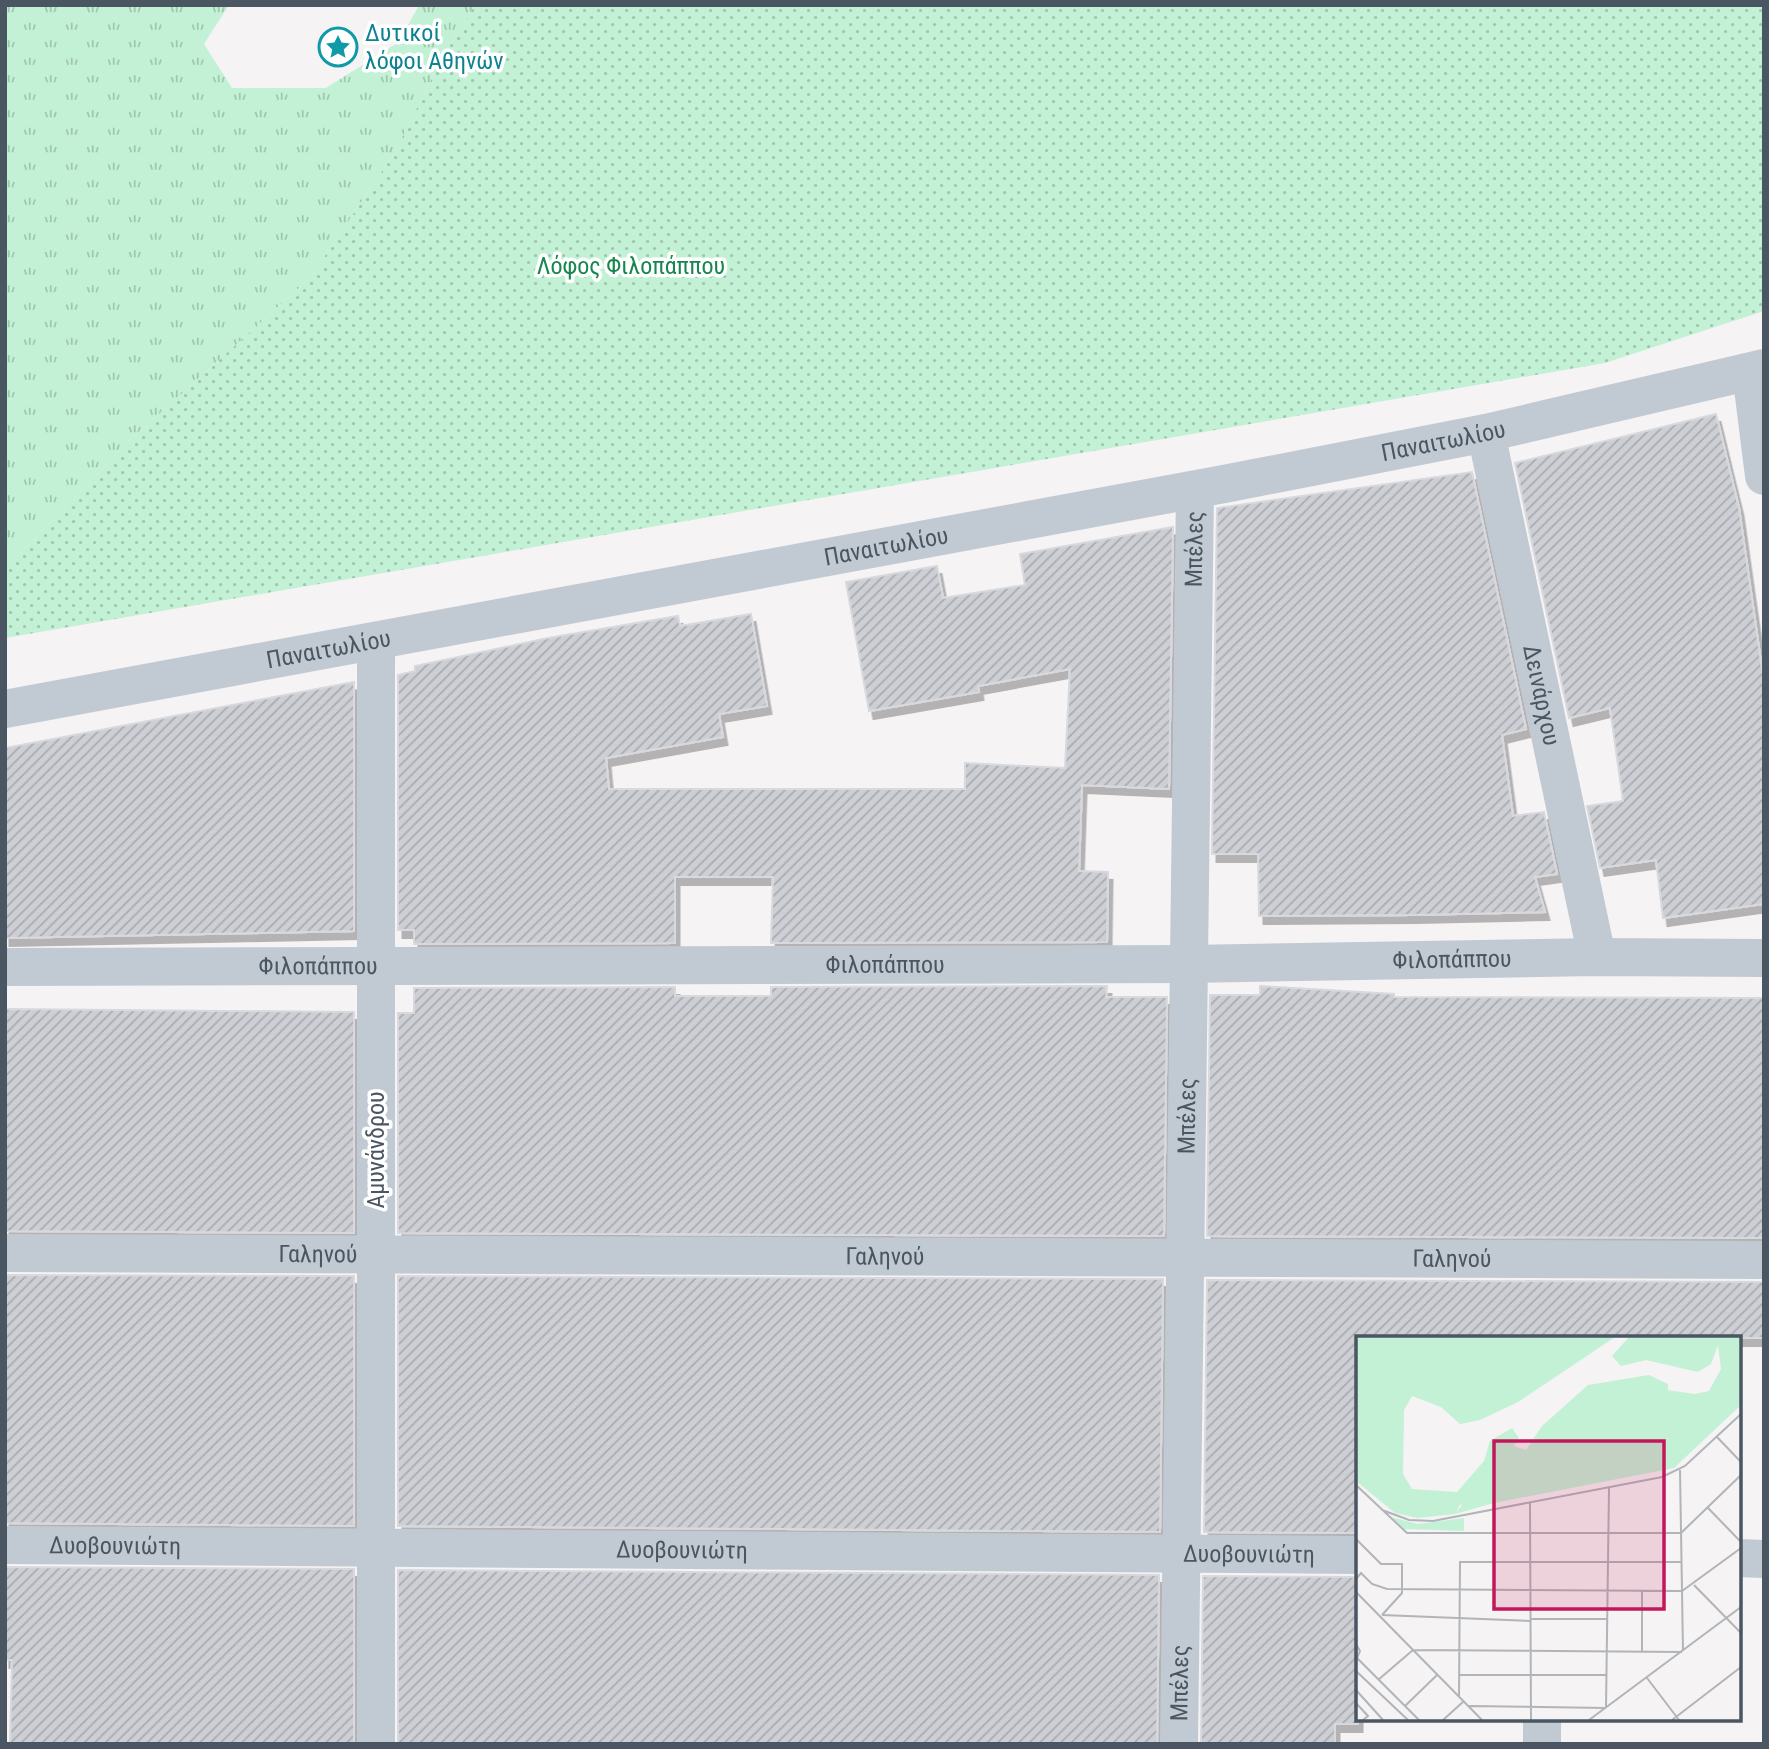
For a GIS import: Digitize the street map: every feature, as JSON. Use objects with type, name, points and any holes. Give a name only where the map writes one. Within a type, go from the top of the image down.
[{"type":"street","name":"Παναιτωλίου","points":[[5,709],[1195,490],[1486,433],[1757,370]]},
{"type":"street","points":[[1757,370],[1764,476]]},
{"type":"street","name":"Δεινάρχου","points":[[1486,433],[1597,957]]},
{"type":"street","name":"Μπέλες","points":[[1179,1744],[1195,490]]},
{"type":"street","name":"Αμυνάνδρου","points":[[376,641],[376,1744]]},
{"type":"street","name":"Φιλοπάππου","points":[[5,967],[1189,964],[1597,957],[1764,958]]},
{"type":"street","name":"Γαληνού","points":[[5,1253],[1764,1260]]},
{"type":"street","name":"Δυοβουνιώτη","points":[[5,1545],[1356,1555]]},
{"type":"street","points":[[1741,1558],[1764,1559]]},
{"type":"street","points":[[1542,1721],[1542,1744]]},
{"type":"green space","points":[[5,5],[229,5],[204,44],[232,88],[326,88],[399,42],[419,5],[475,5],[443,56],[395,152],[310,278],[129,441],[5,569]]},
{"type":"green space","name":"Λόφος Φιλοπάππου","points":[[475,5],[1764,5],[1764,311],[1605,363],[5,638],[5,569],[129,441],[310,278],[395,152],[443,56]]},
{"type":"building","points":[[1716,414],[1739,508],[1764,683],[1764,904],[1663,918],[1656,860],[1600,868],[1587,806],[1623,801],[1610,708],[1569,718],[1515,463]]},
{"type":"building","points":[[1472,472],[1526,729],[1502,735],[1513,816],[1544,812],[1557,874],[1535,877],[1545,912],[1259,916],[1258,854],[1212,854],[1217,508]]},
{"type":"building","points":[[1173,527],[1169,789],[1082,785],[1079,871],[1108,872],[1107,942],[771,943],[773,877],[675,877],[675,943],[414,944],[414,930],[398,930],[398,675],[415,671],[415,666],[548,638],[678,616],[680,626],[751,614],[767,706],[719,714],[723,737],[606,758],[609,789],[965,789],[965,763],[1065,768],[1070,669],[978,686],[979,692],[869,711],[846,582],[937,566],[943,598],[1025,585],[1020,554]]},
{"type":"building","points":[[354,682],[354,931],[5,938],[5,748]]},
{"type":"building","points":[[1107,986],[1106,997],[1167,997],[1164,1236],[398,1233],[398,1013],[414,1013],[414,988],[675,987],[675,996],[771,996],[771,987]]},
{"type":"building","points":[[1260,986],[1394,994],[1394,997],[1764,998],[1764,1238],[1207,1236],[1210,995],[1260,995]]},
{"type":"building","points":[[5,1009],[354,1012],[354,1233],[5,1231]]},
{"type":"building","points":[[5,1275],[354,1276],[354,1526],[5,1523]]},
{"type":"building","points":[[398,1276],[1163,1279],[1160,1532],[398,1526]]},
{"type":"building","points":[[1207,1280],[1764,1282],[1764,1338],[1356,1336],[1356,1533],[1204,1532]]},
{"type":"building","points":[[5,1567],[354,1569],[354,1744],[10,1744],[12,1660],[5,1660]]},
{"type":"building","points":[[398,1570],[1159,1575],[1157,1744],[398,1744]]},
{"type":"building","points":[[1203,1576],[1356,1577],[1358,1724],[1335,1724],[1335,1744],[1201,1744]]},
{"type":"place","name":"Δυτικοί λόφοι Αθηνών","points":[[338,47]]}]
